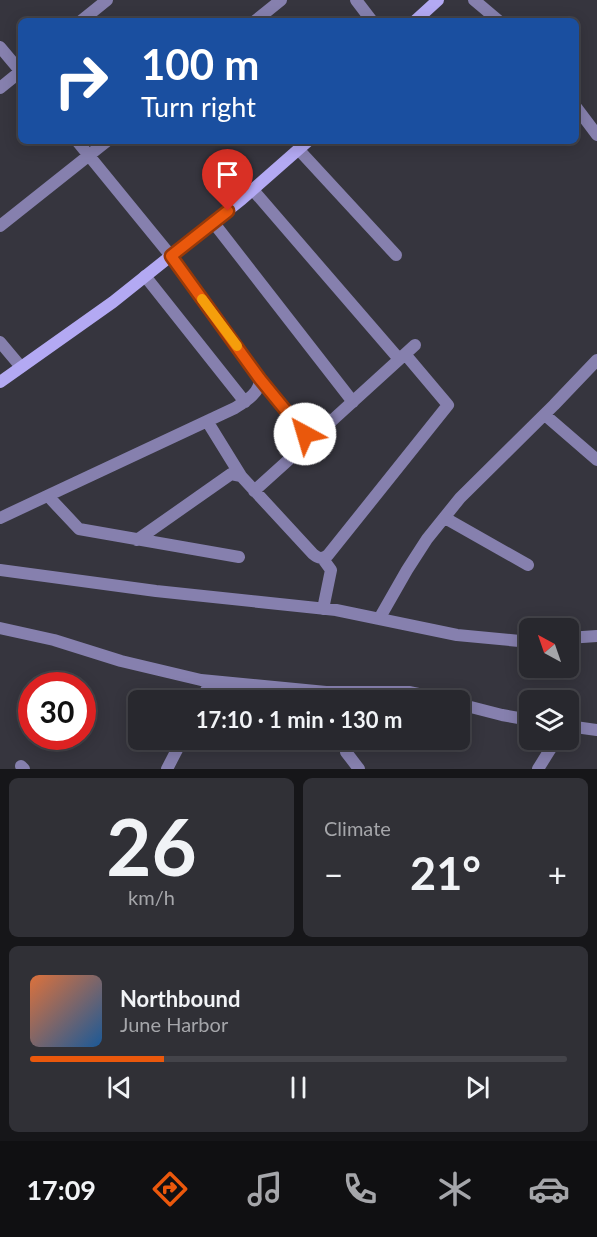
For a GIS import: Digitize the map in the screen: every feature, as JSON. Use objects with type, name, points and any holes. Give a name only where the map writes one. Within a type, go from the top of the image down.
[{"type":"street","points":[[85,18],[107,0]]},
{"type":"street","points":[[259,18],[281,0]]},
{"type":"street","points":[[356,0],[370,18]]},
{"type":"street","points":[[418,18],[438,0]]},
{"type":"street","points":[[474,0],[495,18]]},
{"type":"street","points":[[0,47],[18,68]]},
{"type":"street","points":[[0,88],[18,73]]},
{"type":"street","points":[[579,111],[597,135]]},
{"type":"street","points":[[80,144],[171,256],[260,379],[302,431],[315,436]]},
{"type":"street","points":[[0,226],[103,144]]},
{"type":"street","points":[[0,382],[113,302],[253,190],[304,145],[396,255]]},
{"type":"street","points":[[207,421],[241,476],[313,554],[318,558],[323,558],[328,555],[448,405],[402,357],[253,190]]},
{"type":"street","points":[[213,222],[353,402]]},
{"type":"street","points":[[145,276],[245,402]]},
{"type":"street","points":[[0,342],[21,367]]},
{"type":"street","points":[[254,491],[416,345]]},
{"type":"street","points":[[379,619],[407,570],[460,498],[597,360]]},
{"type":"street","points":[[0,518],[245,402],[258,390],[260,379]]},
{"type":"street","points":[[545,414],[597,460]]},
{"type":"street","points":[[137,540],[231,474],[241,476]]},
{"type":"street","points":[[48,496],[79,529],[239,557]]},
{"type":"street","points":[[445,518],[528,565]]},
{"type":"street","points":[[323,558],[332,570],[323,609]]},
{"type":"street","points":[[0,570],[156,591],[323,609],[457,635],[519,641]]},
{"type":"street","points":[[0,628],[54,640],[121,661],[182,676],[305,690]]},
{"type":"street","points":[[579,637],[597,636]]},
{"type":"street","points":[[206,690],[211,681]]},
{"type":"street","points":[[470,707],[519,718]]},
{"type":"street","points":[[579,728],[597,730]]},
{"type":"street","points":[[167,769],[177,750]]},
{"type":"street","points":[[346,750],[359,769]]},
{"type":"street","points":[[538,769],[550,750]]},
{"type":"slow traffic","points":[[202,299],[237,346]]},
{"type":"route","points":[[228,211],[171,256],[260,379],[305,434]]}]
